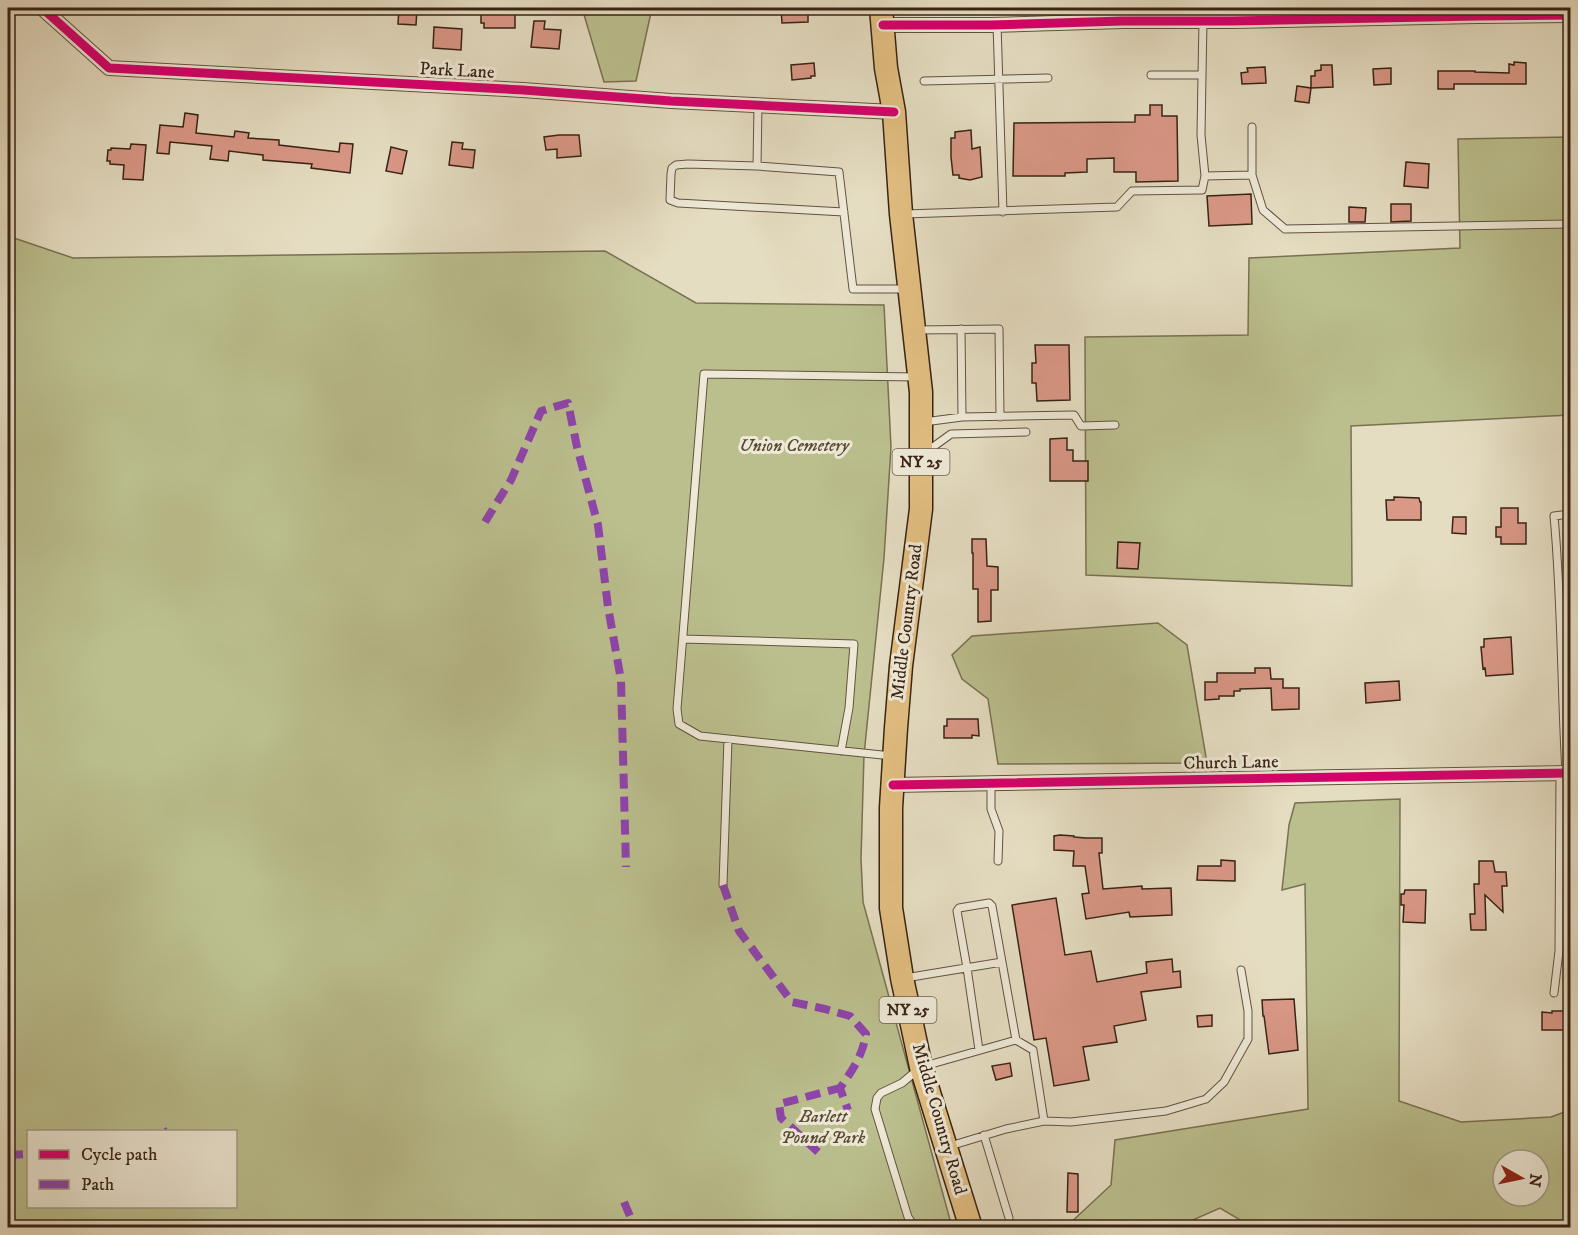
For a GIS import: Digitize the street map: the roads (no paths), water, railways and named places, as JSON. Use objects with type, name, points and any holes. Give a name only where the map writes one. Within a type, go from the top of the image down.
[{"type":"main road","name":"Middle Country Road","points":[[882,16],[886,68],[894,112],[901,214],[920,377],[922,455],[921,508],[901,666],[891,808],[891,908],[902,978],[921,1066],[946,1147],[964,1225]]},
{"type":"street","name":"Park Lane","points":[[42,8],[109,68],[894,112]]},
{"type":"street","points":[[882,16],[997,24],[1570,15]]},
{"type":"street","name":"Church Lane","points":[[893,785],[1566,773]]},
{"type":"lane","points":[[901,214],[1117,207],[1132,191],[1202,190],[1205,176],[1201,135],[1203,21]]},
{"type":"lane","points":[[997,24],[1003,212]]},
{"type":"lane","points":[[1151,75],[1202,75]]},
{"type":"lane","points":[[924,81],[1048,78]]},
{"type":"lane","points":[[756,166],[758,105]]},
{"type":"lane","points":[[1252,127],[1252,175],[1263,210],[1286,229],[1570,224]]},
{"type":"lane","points":[[844,212],[678,203],[670,200],[670,174],[676,165],[688,164],[839,172],[844,212],[853,289],[910,289]]},
{"type":"lane","points":[[1205,176],[1252,175]]},
{"type":"lane","points":[[961,329],[962,417]]},
{"type":"lane","points":[[914,330],[999,329],[1000,417]]},
{"type":"lane","points":[[895,756],[700,736],[679,724],[677,709],[704,374],[920,377]]},
{"type":"lane","points":[[921,422],[962,417],[1074,416],[1081,426],[1115,425]]},
{"type":"lane","points":[[922,455],[951,434],[1026,432]]},
{"type":"lane","points":[[1554,993],[1559,951],[1566,773],[1558,563],[1554,516],[1570,514]]},
{"type":"lane","points":[[683,639],[854,644],[849,708],[841,751]]},
{"type":"lane","points":[[723,885],[728,739]]},
{"type":"lane","points":[[991,783],[991,809],[999,831],[998,861]]},
{"type":"lane","points":[[979,1050],[957,911],[959,908],[989,903],[992,906],[1016,1040]]},
{"type":"lane","points":[[902,978],[1002,962]]},
{"type":"lane","points":[[946,1147],[1006,1129],[1044,1121],[1071,1122],[1166,1111],[1206,1099],[1224,1082],[1248,1039],[1248,1011],[1240,970]]},
{"type":"lane","points":[[915,1227],[908,1217],[875,1109],[877,1098],[881,1094],[902,1083],[921,1066],[1016,1040],[1033,1050],[1044,1121]]},
{"type":"lane","points":[[984,1136],[1009,1218]]},
{"type":"park label","name":"Union Cemetery","points":[[794,446]]},
{"type":"park label","name":"Barlett Pound Park","points":[[823,1127]]}]
